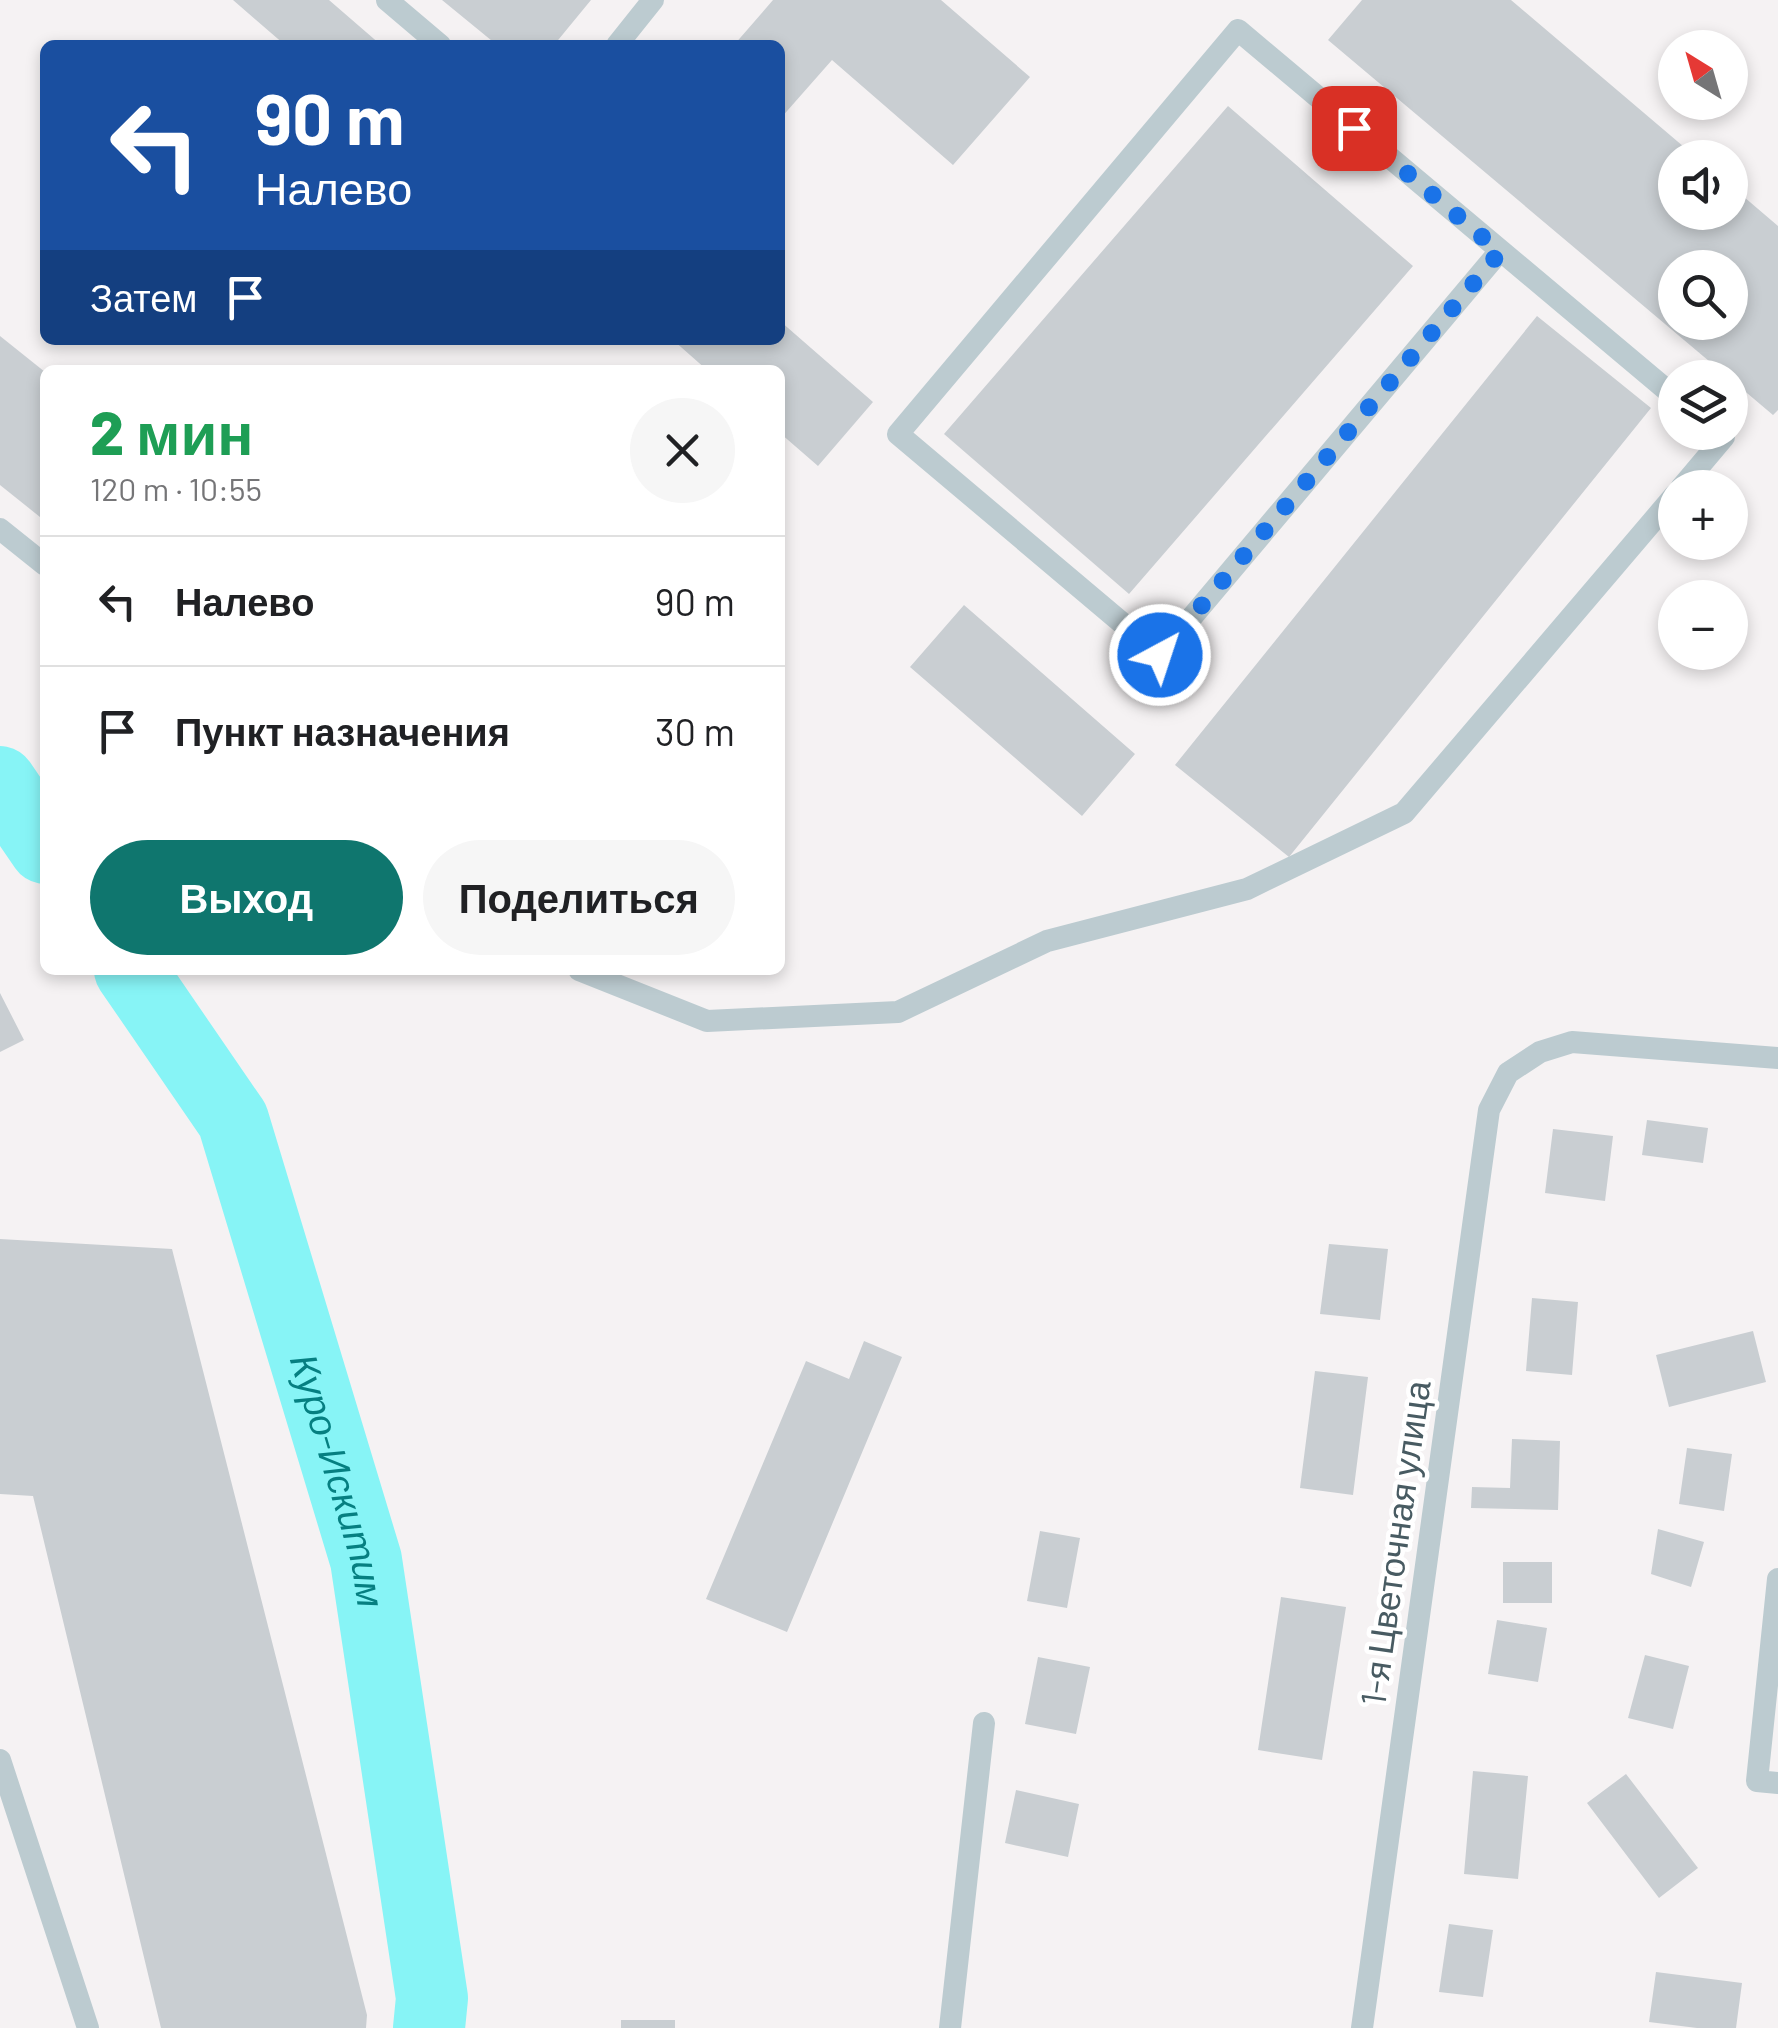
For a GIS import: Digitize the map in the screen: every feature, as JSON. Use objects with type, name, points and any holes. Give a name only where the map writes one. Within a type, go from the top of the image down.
[{"type":"lane","points":[[386,0],[434,40]]},
{"type":"lane","points":[[621,40],[653,0]]},
{"type":"lane","points":[[1500,252],[1160,655],[898,434],[1238,30],[1658,383]]},
{"type":"lane","points":[[1696,470],[1713,450]]},
{"type":"lane","points":[[592,975],[708,1021],[898,1012],[1047,941],[1247,889],[1404,813],[1658,515]]},
{"type":"lane","points":[[0,529],[40,561]]},
{"type":"lane","name":"1-я Цветочная улица","points":[[1362,2028],[1488,1110],[1508,1073],[1540,1052],[1572,1042],[1778,1058]]},
{"type":"lane","points":[[1768,1782],[1778,1580]]},
{"type":"lane","points":[[950,2028],[984,1724]]},
{"type":"lane","points":[[0,1760],[88,2028]]},
{"type":"building","points":[[233,0],[329,0],[375,40],[279,40]]},
{"type":"building","points":[[442,0],[591,0],[558,40],[491,40]]},
{"type":"building","points":[[773,0],[941,0],[1030,77],[953,165],[832,60],[785,113],[785,40],[738,40]]},
{"type":"building","points":[[1362,0],[1511,0],[1676,140],[1658,140],[1658,230],[1748,230],[1748,200],[1778,226],[1778,410],[1773,415],[1748,394],[1748,360],[1708,360],[1684,340],[1748,340],[1748,250],[1658,250],[1658,318],[1328,40]]},
{"type":"building","points":[[1228,106],[1413,266],[1129,594],[944,434]]},
{"type":"building","points":[[1537,316],[1651,408],[1289,857],[1175,765]]},
{"type":"building","points":[[785,325],[873,402],[818,466],[785,437],[785,365],[701,365],[679,345],[785,345]]},
{"type":"building","points":[[0,336],[40,368],[40,517],[0,485]]},
{"type":"building","points":[[964,605],[1135,754],[1082,816],[910,667]]},
{"type":"building","points":[[0,993],[24,1040],[0,1052]]},
{"type":"building","points":[[1647,1120],[1708,1128],[1703,1163],[1642,1155]]},
{"type":"building","points":[[1553,1129],[1613,1136],[1605,1201],[1545,1193]]},
{"type":"building","points":[[0,1239],[172,1249],[367,2015],[366,2028],[161,2028],[33,1496],[0,1494]]},
{"type":"building","points":[[1329,1244],[1388,1249],[1380,1320],[1320,1314]]},
{"type":"building","points":[[1532,1298],[1578,1302],[1572,1375],[1526,1371]]},
{"type":"building","points":[[1753,1331],[1766,1382],[1669,1407],[1656,1355]]},
{"type":"building","points":[[864,1341],[902,1357],[787,1632],[706,1599],[806,1361],[849,1379]]},
{"type":"building","points":[[1315,1371],[1368,1377],[1353,1495],[1300,1488]]},
{"type":"building","points":[[1512,1439],[1560,1441],[1558,1510],[1471,1508],[1472,1487],[1510,1488]]},
{"type":"building","points":[[1687,1448],[1732,1454],[1724,1511],[1679,1504]]},
{"type":"building","points":[[1658,1529],[1704,1542],[1691,1587],[1651,1574]]},
{"type":"building","points":[[1040,1531],[1080,1538],[1067,1608],[1027,1601]]},
{"type":"building","points":[[1503,1562],[1552,1562],[1552,1603],[1503,1603]]},
{"type":"building","points":[[1281,1597],[1346,1607],[1322,1760],[1258,1750]]},
{"type":"building","points":[[1497,1620],[1547,1628],[1538,1682],[1488,1674]]},
{"type":"building","points":[[1645,1655],[1689,1666],[1673,1729],[1628,1718]]},
{"type":"building","points":[[1038,1657],[1090,1667],[1076,1734],[1025,1724]]},
{"type":"building","points":[[1473,1771],[1528,1776],[1518,1879],[1464,1874]]},
{"type":"building","points":[[1626,1774],[1698,1868],[1659,1898],[1587,1803]]},
{"type":"building","points":[[1016,1790],[1079,1804],[1068,1857],[1005,1843]]},
{"type":"building","points":[[1449,1924],[1493,1930],[1483,1997],[1439,1992]]},
{"type":"building","points":[[1656,1972],[1742,1983],[1736,2028],[1649,2022]]},
{"type":"building","points":[[621,2020],[675,2020],[675,2028],[621,2028]]},
{"type":"waterway","name":"Куро-Искитим","points":[[0,782],[40,841]]},
{"type":"waterway","name":"Куро-Искитим","points":[[133,975],[233,1120],[366,1560],[432,1998],[429,2028]]},
{"type":"route","points":[[1160,655],[1500,252],[1354,128]]}]
